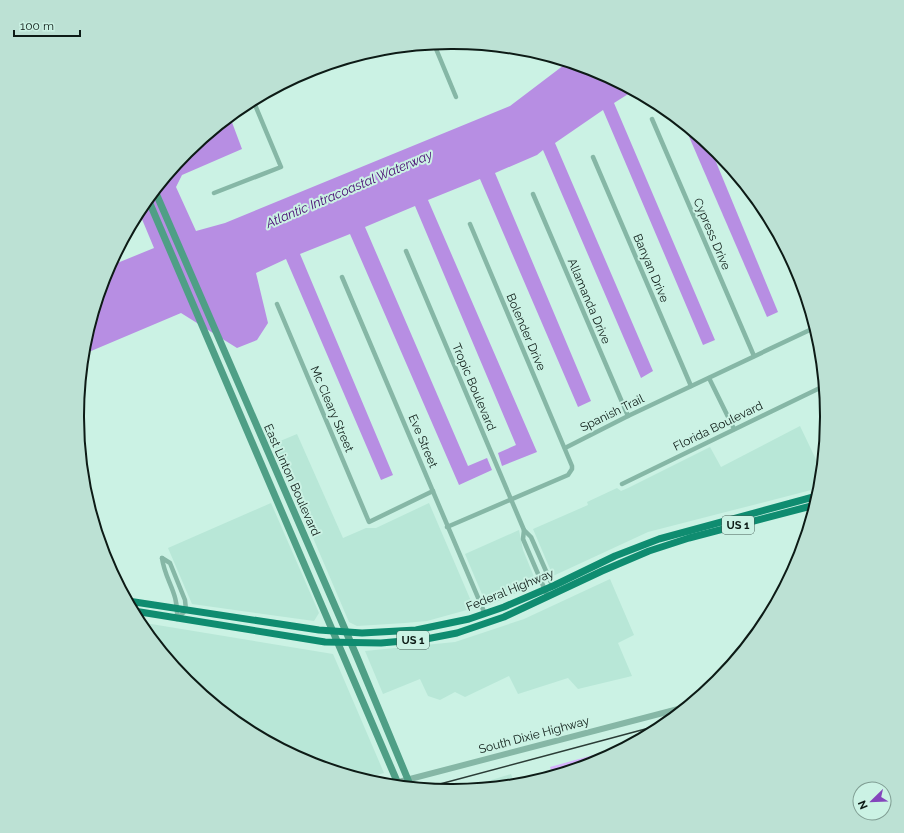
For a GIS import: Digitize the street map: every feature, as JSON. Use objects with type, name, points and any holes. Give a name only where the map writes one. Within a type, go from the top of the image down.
[{"type":"main road","name":"East Linton Boulevard","points":[[157,197],[407,779]]},
{"type":"main road","name":"East Linton Boulevard","points":[[151,206],[396,780]]},
{"type":"main road","points":[[275,494],[284,490]]},
{"type":"main road","name":"Federal Highway","points":[[135,602],[319,630],[379,632],[413,630],[455,622],[485,614],[552,586],[615,556],[687,530],[810,498]]},
{"type":"main road","name":"Federal Highway","points":[[141,612],[309,640],[350,643],[381,643],[457,633],[504,617],[641,554],[689,538],[808,507]]},
{"type":"main road","points":[[641,554],[646,544]]},
{"type":"main road","points":[[370,717],[384,723]]},
{"type":"street","points":[[436,50],[456,97]]},
{"type":"street","points":[[214,193],[281,167],[256,106]]},
{"type":"street","name":"Cypress Drive","points":[[652,119],[754,356]]},
{"type":"street","name":"Banyan Drive","points":[[593,157],[691,386]]},
{"type":"street","name":"Allamanda Drive","points":[[533,194],[628,416]]},
{"type":"street","name":"Bolender Drive","points":[[470,224],[565,448]]},
{"type":"street","name":"Tropic Boulevard","points":[[406,251],[524,530],[531,537],[556,593]]},
{"type":"street","name":"Eve Street","points":[[342,277],[485,614]]},
{"type":"street","name":"Mc Cleary Street","points":[[276,304],[369,522],[432,491]]},
{"type":"street","name":"Spanish Trail","points":[[565,448],[628,416],[809,330]]},
{"type":"street","points":[[709,378],[734,429]]},
{"type":"street","name":"Florida Boulevard","points":[[622,484],[819,389]]},
{"type":"street","points":[[447,527],[568,475],[572,469],[572,466],[565,448]]},
{"type":"street","name":"Tropic Boulevard","points":[[524,530],[523,539],[548,597]]},
{"type":"street","points":[[162,558],[170,563],[185,600],[186,610],[177,619],[178,608],[175,595],[163,566],[162,558]]},
{"type":"street","name":"South Dixie Highway","points":[[404,781],[672,711]]},
{"type":"shaded area","points":[[800,426],[816,460],[812,490],[648,532],[553,576],[533,529],[588,505],[587,502],[617,488],[621,491],[628,488],[710,447],[721,467]]},
{"type":"shaded area","points":[[297,434],[343,538],[366,528],[376,528],[429,503],[474,608],[427,621],[357,626],[349,622],[273,444]]},
{"type":"shaded area","points":[[271,503],[319,613],[314,621],[192,604],[168,548]]},
{"type":"shaded area","points":[[519,530],[523,550],[537,584],[487,606],[465,554]]},
{"type":"shaded area","points":[[610,579],[634,635],[618,643],[632,676],[578,689],[568,678],[518,694],[509,676],[465,697],[455,692],[440,700],[428,696],[420,679],[383,694],[365,651],[455,642],[524,619]]},
{"type":"shaded area","points":[[148,623],[333,654],[384,773],[375,776],[334,764],[311,756],[268,735],[228,708],[210,693],[176,659]]},
{"type":"shaded area","points":[[598,754],[551,770],[550,767]]},
{"type":"shaded area","points":[[511,774],[513,779],[500,781],[484,782]]},
{"type":"water","name":"Atlantic Intracoastal Waterway","points":[[562,67],[593,77],[628,94],[614,103],[715,340],[703,345],[603,110],[555,143],[653,371],[641,378],[543,150],[537,155],[495,173],[591,401],[578,407],[480,179],[428,200],[537,452],[502,466],[498,453],[516,445],[415,206],[365,227],[468,466],[487,458],[492,470],[459,485],[350,234],[300,254],[393,475],[381,480],[286,259],[256,273],[268,323],[257,340],[237,348],[181,313],[91,351],[97,321],[104,298],[118,263],[154,248],[142,219],[146,212],[160,193],[192,157],[232,122],[242,149],[182,175],[176,187],[196,231],[225,223],[510,106]]},
{"type":"water","points":[[689,135],[715,161],[778,312],[767,317]]},
{"type":"railway","points":[[442,784],[645,729]]}]
